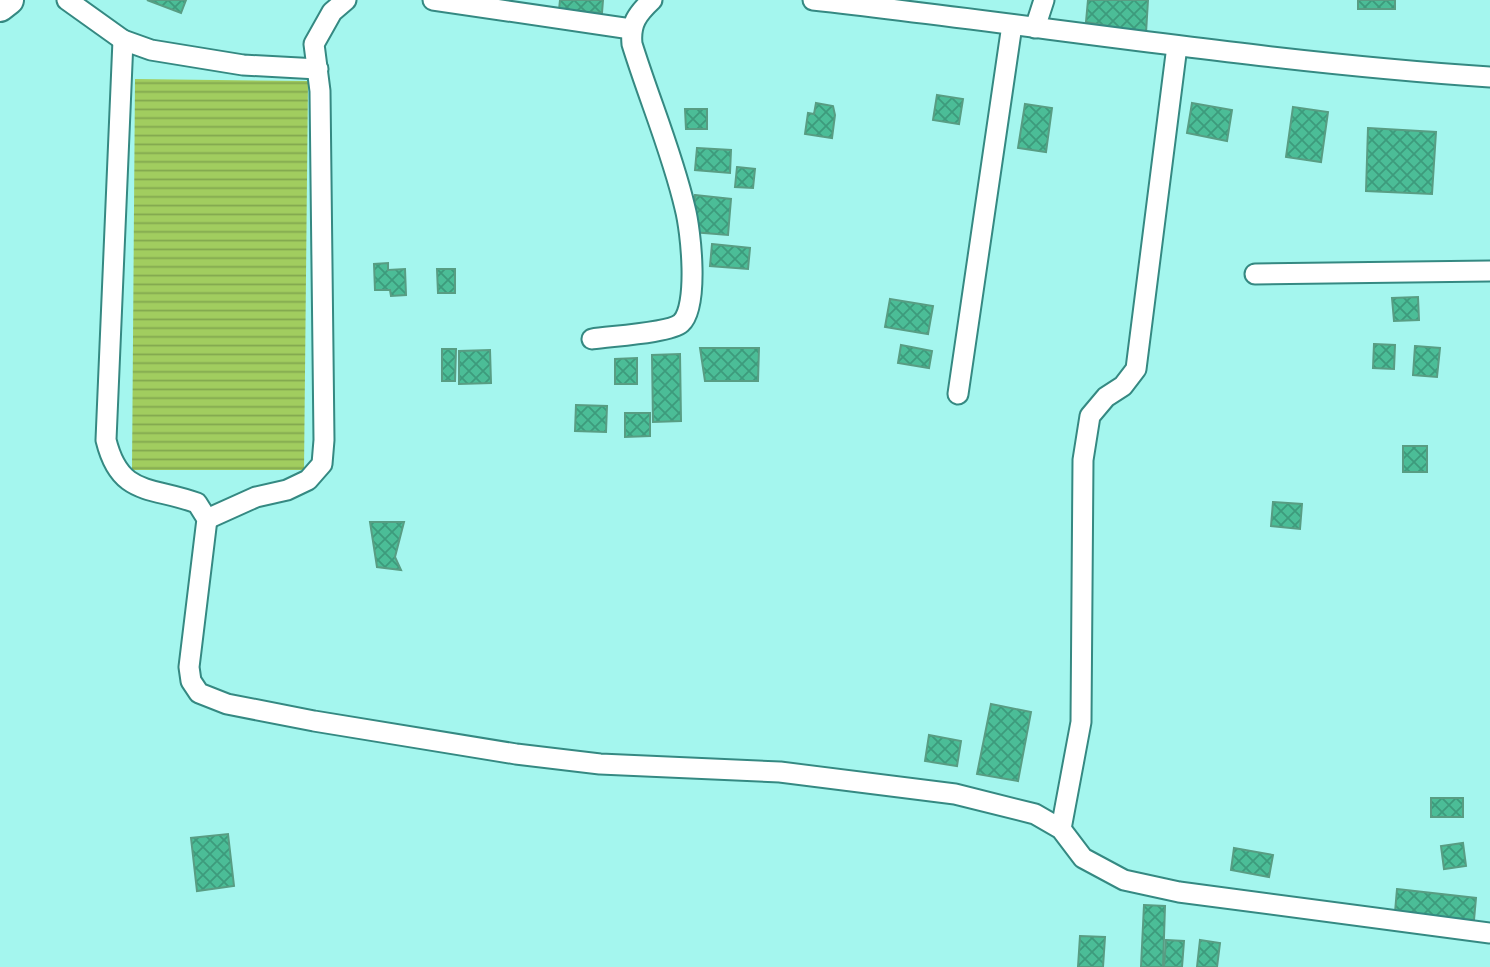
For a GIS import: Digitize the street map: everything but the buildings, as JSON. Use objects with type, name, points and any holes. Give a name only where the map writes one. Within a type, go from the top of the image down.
[{"type":"street","points":[[0,7],[9,0]]},
{"type":"street","points":[[67,0],[122,40],[151,50],[243,65],[318,69]]},
{"type":"street","points":[[206,519],[256,497],[298,485],[308,480],[322,464],[324,399],[318,69],[314,44],[332,12],[346,0]]},
{"type":"street","points":[[433,0],[631,29]]},
{"type":"street","points":[[592,339],[673,328],[686,319],[691,302],[692,281],[685,209],[632,44],[631,29],[638,13],[652,0]]},
{"type":"street","points":[[813,0],[1177,46],[1490,77]]},
{"type":"street","points":[[1035,28],[1044,0]]},
{"type":"street","points":[[958,394],[1012,25]]},
{"type":"street","points":[[122,40],[106,440],[111,459],[127,482],[197,503],[206,519],[189,667],[191,681],[199,692],[228,704],[313,721],[516,754],[600,764],[780,772],[955,794],[1035,814],[1061,829],[1083,858],[1124,880],[1179,892],[1490,933]]},
{"type":"street","points":[[1061,829],[1081,722],[1085,449],[1090,416],[1106,397],[1124,386],[1136,369],[1177,46]]},
{"type":"street","points":[[1255,274],[1490,271]]},
{"type":"shaded area","points":[[135,79],[308,81],[304,470],[132,470]]}]
